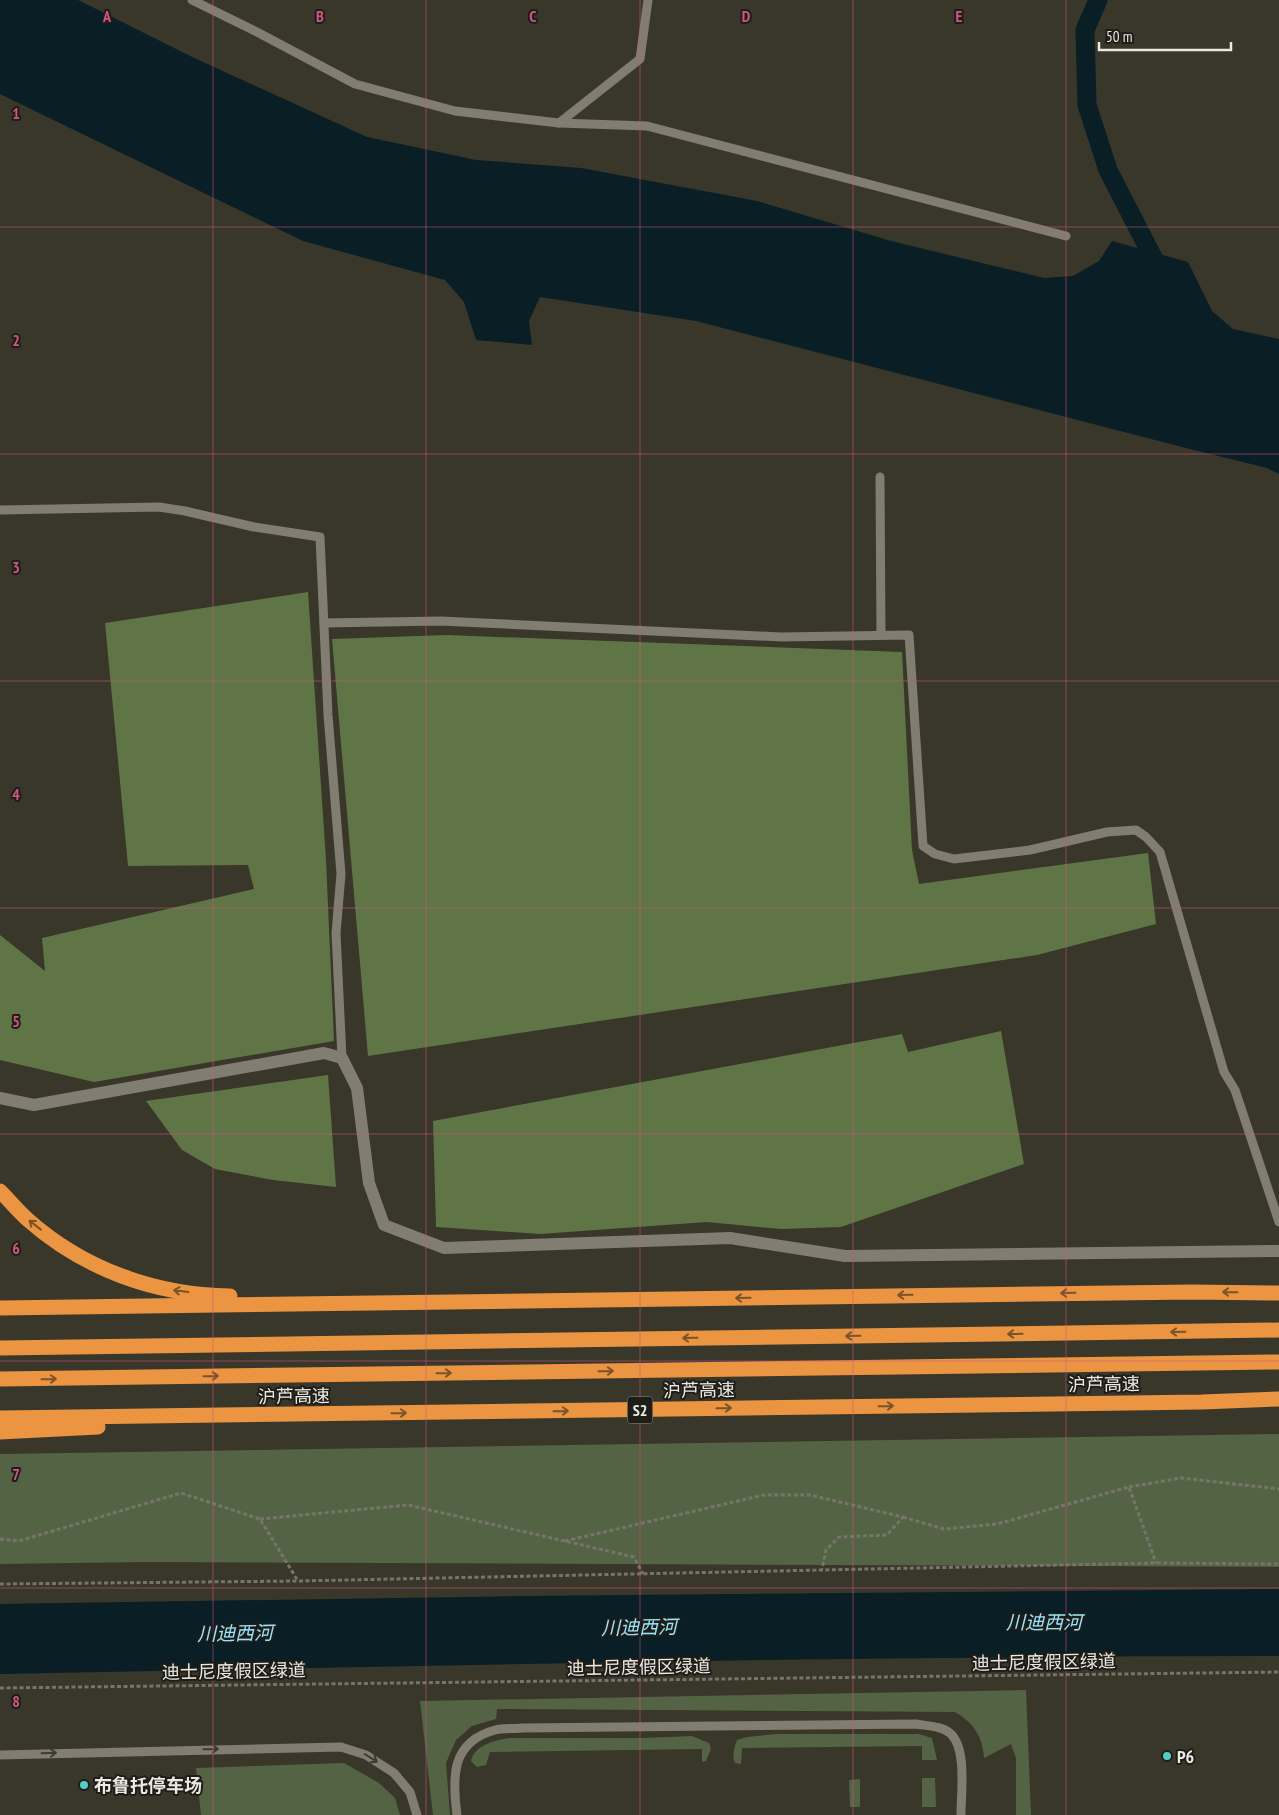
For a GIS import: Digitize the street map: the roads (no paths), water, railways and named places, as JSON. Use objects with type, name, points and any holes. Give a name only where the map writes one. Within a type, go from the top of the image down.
[{"type":"highway","points":[[0,1191],[26,1219],[62,1246],[93,1265],[128,1280],[172,1290],[218,1295],[579,1300]]},
{"type":"highway","points":[[0,1308],[1192,1292],[1279,1293]]},
{"type":"highway","points":[[0,1348],[1279,1330]]},
{"type":"highway","name":"沪芦高速","points":[[0,1379],[1279,1362]]},
{"type":"highway","name":"沪芦高速","points":[[0,1418],[1202,1402],[1279,1399]]},
{"type":"highway","points":[[0,1432],[365,1413]]},
{"type":"street","points":[[0,1098],[34,1105],[324,1053],[342,1058],[357,1088],[369,1183],[384,1225],[444,1248],[730,1238],[845,1256],[1279,1251]]},
{"type":"lane","points":[[192,0],[355,84],[455,110],[559,123],[647,126],[1066,236]]},
{"type":"lane","points":[[559,123],[640,59],[648,0]]},
{"type":"lane","points":[[880,477],[880,635]]},
{"type":"lane","points":[[0,510],[159,507],[254,527],[320,538],[328,715],[341,874],[336,933],[342,1058]]},
{"type":"lane","points":[[324,623],[441,621],[781,637],[909,635],[923,846],[934,854],[954,859],[1030,850],[1107,832],[1136,830],[1146,836],[1160,852],[1224,1072],[1234,1090],[1279,1222]]},
{"type":"lane","points":[[457,1815],[454,1776],[459,1758],[466,1746],[480,1736],[496,1730],[522,1728],[916,1724],[932,1726],[950,1733],[959,1746],[962,1770],[961,1815]]},
{"type":"lane","points":[[0,1754],[341,1747],[366,1754],[394,1773],[410,1792],[417,1815]]},
{"type":"water","points":[[0,0],[78,0],[190,56],[367,137],[476,160],[581,168],[757,201],[891,241],[1044,278],[1073,276],[1099,261],[1112,241],[1188,262],[1212,311],[1233,329],[1279,339],[1279,474],[1267,468],[696,321],[540,297],[529,321],[532,345],[476,340],[464,302],[445,280],[303,241],[0,94]]},
{"type":"water","name":"川迪西河","points":[[1279,1589],[1279,1656],[799,1660],[0,1674],[0,1604],[527,1596]]},
{"type":"waterway","points":[[1098,0],[1085,30],[1087,105],[1108,170],[1161,273]]},
{"type":"place","name":"P6","points":[[1167,1756]]},
{"type":"place","name":"布鲁托停车场","points":[[84,1785]]}]
